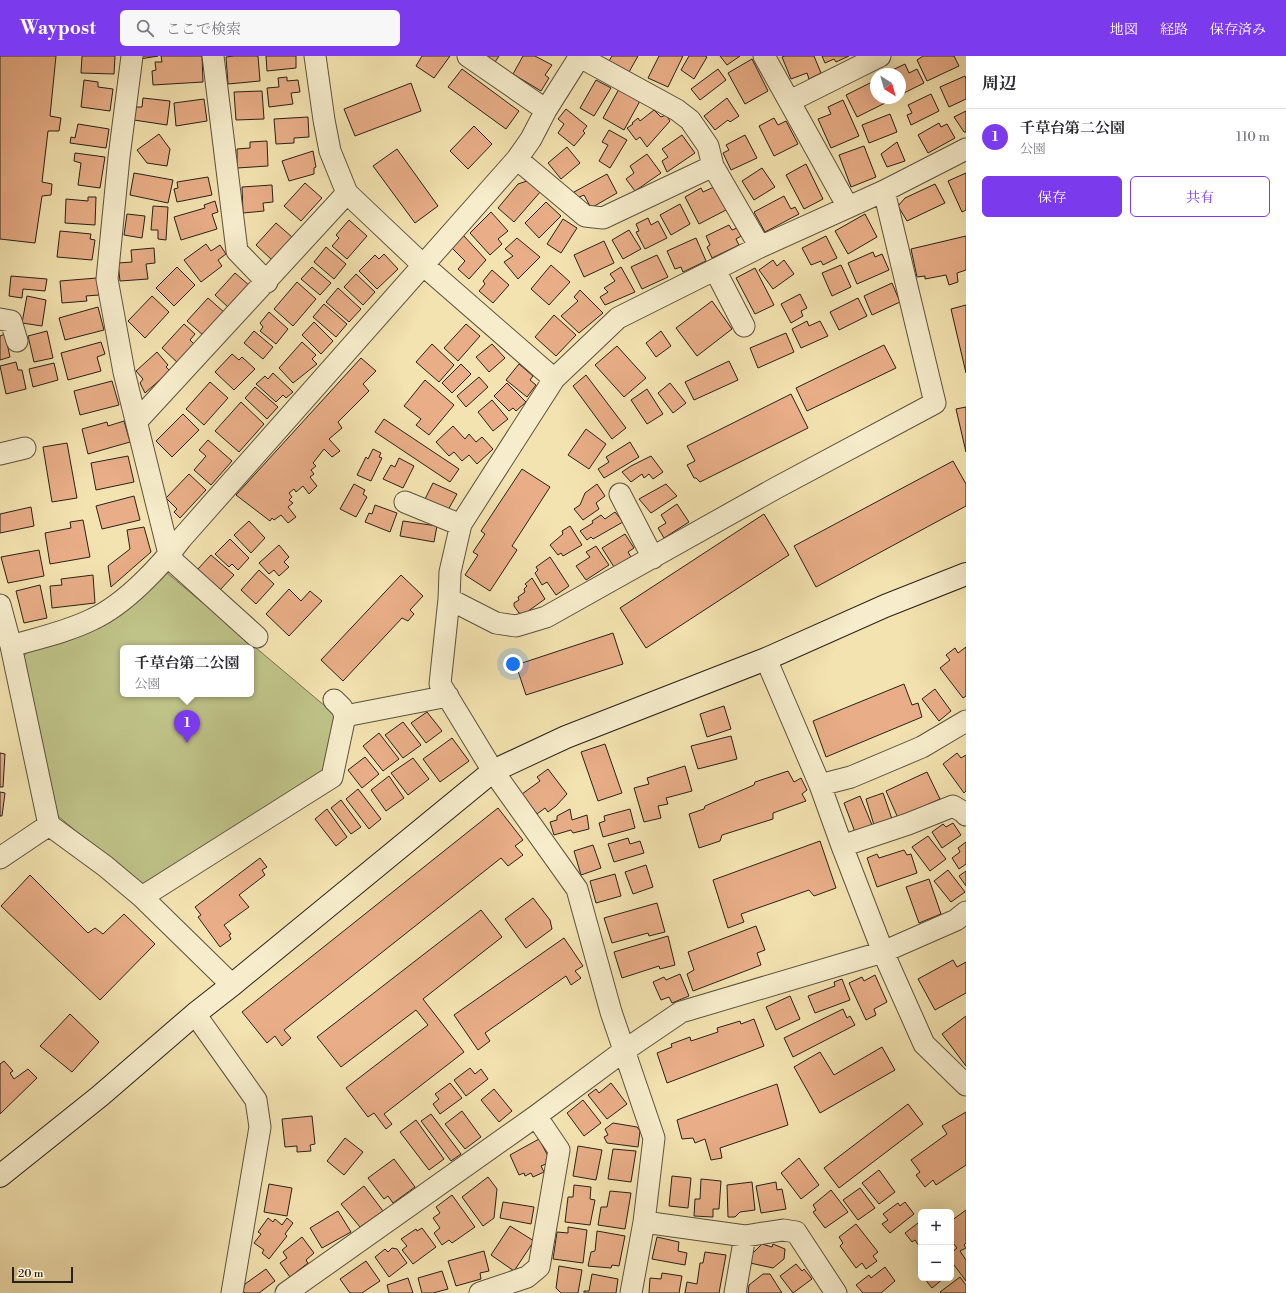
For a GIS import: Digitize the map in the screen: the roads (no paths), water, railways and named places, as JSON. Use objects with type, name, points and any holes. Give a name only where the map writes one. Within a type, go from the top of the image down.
[{"type":"street","points":[[132,56],[119,157],[107,279],[124,372],[169,554],[175,563],[257,637]]},
{"type":"street","points":[[213,56],[237,251],[267,282]]},
{"type":"street","points":[[315,56],[330,151],[347,193],[422,264],[554,379]]},
{"type":"street","points":[[468,56],[546,110]]},
{"type":"street","points":[[10,646],[68,629],[94,619],[112,608],[130,594],[169,554],[422,264],[517,159],[531,139],[546,110],[580,56],[677,110],[690,120],[708,146],[713,166],[760,247]]},
{"type":"street","points":[[764,56],[848,207]]},
{"type":"street","points":[[790,101],[880,56]]},
{"type":"street","points":[[631,1293],[644,1222],[654,1138],[612,1012],[577,889],[493,771],[440,684],[449,599],[450,572],[461,526],[554,379],[618,318],[760,247],[884,191],[966,149]]},
{"type":"street","points":[[517,159],[585,216],[603,218],[713,166]]},
{"type":"street","points":[[449,599],[496,623],[516,626],[546,617],[935,402],[884,191]]},
{"type":"street","points":[[137,421],[267,282],[347,193]]},
{"type":"street","points":[[715,270],[744,326]]},
{"type":"street","points":[[8,315],[17,341]]},
{"type":"street","points":[[0,454],[25,448]]},
{"type":"street","points":[[620,494],[653,558]]},
{"type":"street","points":[[405,502],[461,526]]},
{"type":"street","points":[[0,1176],[100,1096],[195,1014],[493,771],[566,737],[766,658],[885,606],[966,574]]},
{"type":"street","points":[[0,605],[49,825],[105,866],[142,897],[232,985]]},
{"type":"street","points":[[766,658],[820,786],[883,952],[924,1044],[966,1085]]},
{"type":"street","points":[[142,897],[332,777],[339,708],[448,696]]},
{"type":"street","points":[[820,786],[851,777],[922,746],[966,721]]},
{"type":"street","points":[[842,846],[908,824],[953,806],[964,812],[966,815]]},
{"type":"street","points":[[0,858],[49,825]]},
{"type":"street","points":[[286,1293],[536,1116],[625,1050],[681,1012],[883,952],[956,920],[966,912]]},
{"type":"street","points":[[195,1014],[256,1100],[260,1127],[232,1293]]},
{"type":"street","points":[[492,1291],[527,1277],[539,1267],[559,1150],[536,1116]]},
{"type":"street","points":[[644,1222],[745,1236],[783,1230],[796,1232],[836,1293]]},
{"type":"street","points":[[735,1293],[745,1236]]},
{"type":"place","name":"千草台第二公園","points":[[187,743]]}]
